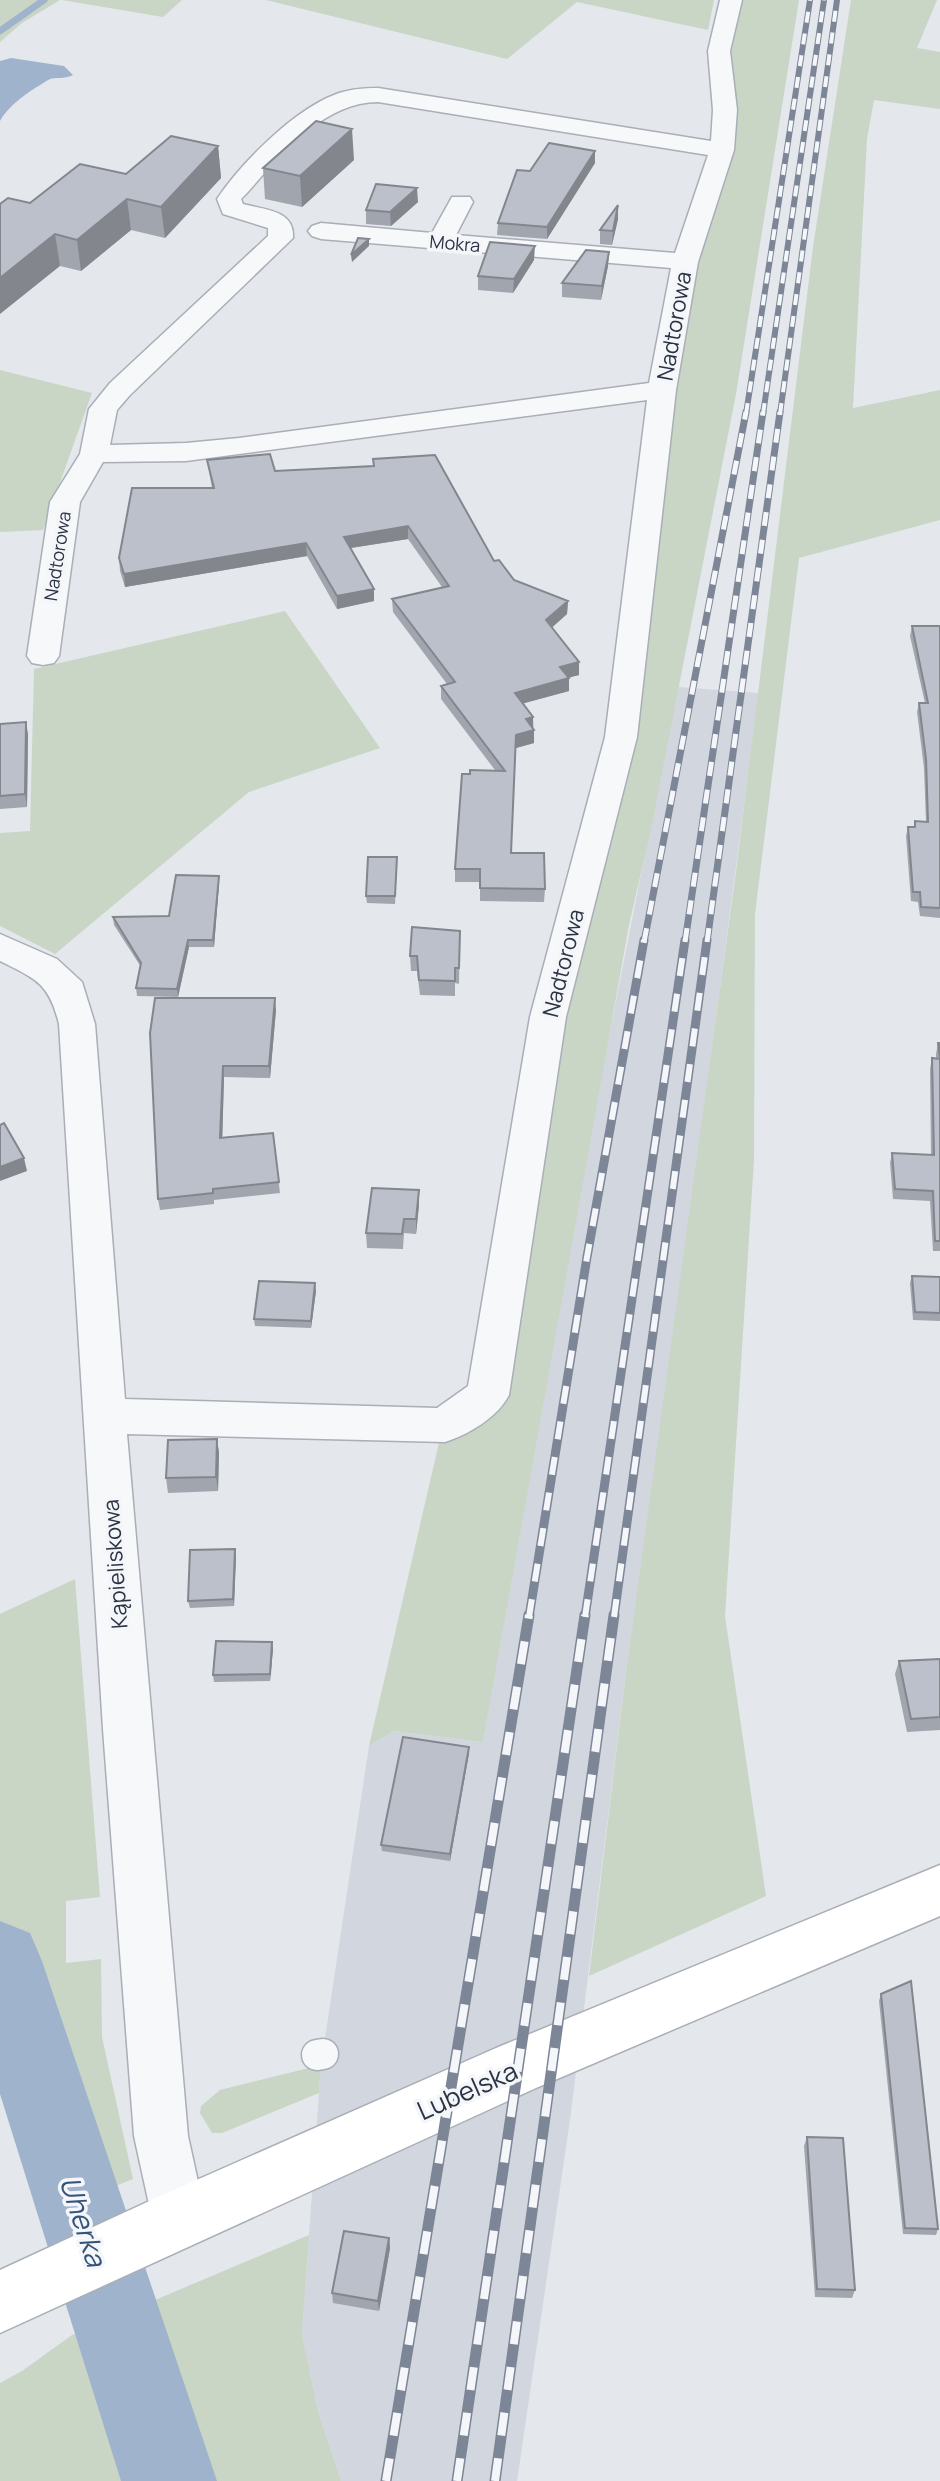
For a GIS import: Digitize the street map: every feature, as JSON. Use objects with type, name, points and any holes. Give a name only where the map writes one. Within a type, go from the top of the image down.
[{"type":"main road","name":"Lubelska","points":[[25,2290],[516,2068],[940,1890]]},
{"type":"street","name":"Nadtorowa","points":[[105,1416],[445,1425],[488,1395],[548,1017],[621,737],[662,390],[685,262],[722,150],[725,110],[719,51],[731,0]]},
{"type":"street","name":"Nadtorowa","points":[[43,656],[65,502],[94,454],[103,409],[120,389],[280,238],[281,225],[265,217],[232,209],[229,199],[321,110],[357,95],[378,95],[722,150]]},
{"type":"street","points":[[440,241],[461,202]]},
{"type":"street","name":"Mokra","points":[[321,231],[685,262]]},
{"type":"street","points":[[94,454],[186,452],[662,390]]},
{"type":"street","name":"Kąpieliskowa","points":[[0,946],[44,968],[69,991],[77,1024],[127,1729],[161,2136],[161,2227]]},
{"type":"shaded area","points":[[678,687],[759,693],[627,1665],[570,2120],[517,2481],[341,2481],[319,2415],[302,2335],[321,2065],[369,1746],[394,1731],[483,1742],[601,1077]]},
{"type":"green space","points":[[0,0],[60,0],[22,23],[0,42]]},
{"type":"green space","points":[[62,0],[182,0],[163,17]]},
{"type":"green space","points":[[266,0],[714,0],[708,30],[577,2],[507,59]]},
{"type":"green space","points":[[738,0],[799,0],[736,394],[651,829],[629,925],[483,1742],[394,1731],[369,1746],[441,1434],[488,1394],[674,393],[726,50]]},
{"type":"green space","points":[[851,0],[937,0],[917,48],[940,52],[940,109],[874,100],[867,139],[853,408],[940,390],[940,520],[799,558],[755,914],[754,1160],[725,1616],[766,1896],[589,1976],[627,1665],[736,872],[813,247]]},
{"type":"green space","points":[[0,370],[92,393],[43,530],[0,532]]},
{"type":"green space","points":[[285,611],[380,748],[249,792],[55,954],[0,926],[0,833],[30,831],[34,669]]},
{"type":"green space","points":[[75,1579],[100,1897],[66,1901],[66,1963],[101,1959],[102,2037],[133,2179],[64,2207],[0,2006],[0,1614]]},
{"type":"green space","points":[[321,2065],[319,2093],[222,2133],[212,2133],[200,2113],[201,2106],[220,2090]]},
{"type":"green space","points":[[309,2235],[302,2335],[319,2415],[341,2481],[0,2481],[0,2383],[72,2335]]},
{"type":"water","points":[[11,58],[64,66],[73,75],[42,84],[15,103],[0,121],[0,61]]},
{"type":"building","points":[[316,121],[352,129],[300,176],[263,168]]},
{"type":"building","points":[[171,136],[218,146],[161,207],[127,199],[77,240],[55,234],[0,278],[0,204],[8,198],[30,203],[80,164],[126,174]]},
{"type":"building","points":[[549,143],[595,151],[547,227],[498,223],[517,170],[530,171]]},
{"type":"building","points":[[376,184],[417,188],[390,212],[366,210]]},
{"type":"building","points":[[618,205],[613,231],[600,230]]},
{"type":"building","points":[[358,238],[369,239],[351,255]]},
{"type":"building","points":[[490,242],[535,246],[514,279],[478,276]]},
{"type":"building","points":[[586,250],[609,252],[602,286],[562,283]]},
{"type":"building","points":[[270,454],[275,471],[374,466],[373,459],[435,455],[494,561],[499,560],[514,580],[568,601],[546,620],[579,662],[560,667],[569,678],[515,693],[533,717],[526,719],[534,730],[516,735],[511,853],[544,853],[545,889],[480,888],[480,869],[455,869],[462,774],[470,774],[470,770],[505,771],[441,686],[455,682],[392,599],[449,586],[408,526],[344,537],[374,589],[337,596],[306,543],[124,574],[119,558],[132,488],[214,488],[207,460]]},
{"type":"building","points":[[912,626],[940,626],[940,908],[921,907],[920,892],[913,892],[908,827],[915,827],[915,821],[928,822],[926,759],[919,703],[928,703]]},
{"type":"building","points":[[26,722],[25,794],[0,796],[0,724]]},
{"type":"building","points":[[368,857],[397,857],[395,896],[366,896]]},
{"type":"building","points":[[176,875],[219,876],[213,940],[188,940],[177,989],[136,988],[141,963],[113,917],[169,916]]},
{"type":"building","points":[[412,927],[460,931],[459,968],[455,968],[455,981],[419,980],[417,956],[410,956]]},
{"type":"building","points":[[155,998],[275,998],[269,1066],[223,1066],[220,1138],[273,1133],[279,1182],[158,1199],[150,1033]]},
{"type":"building","points":[[932,1058],[940,1059],[940,1241],[935,1241],[933,1191],[895,1189],[892,1153],[934,1155]]},
{"type":"building","points":[[4,1123],[24,1158],[0,1167],[0,1125]]},
{"type":"building","points":[[372,1188],[419,1190],[416,1219],[404,1219],[402,1234],[366,1233]]},
{"type":"building","points":[[912,1276],[940,1277],[940,1313],[915,1312]]},
{"type":"building","points":[[259,1281],[315,1283],[311,1321],[254,1319]]},
{"type":"building","points":[[217,1439],[216,1477],[166,1478],[168,1440]]},
{"type":"building","points":[[235,1549],[233,1599],[188,1601],[190,1550]]},
{"type":"building","points":[[216,1641],[272,1642],[270,1674],[213,1675]]},
{"type":"building","points":[[940,1659],[940,1717],[911,1719],[899,1661]]},
{"type":"building","points":[[403,1737],[469,1747],[450,1854],[381,1845]]},
{"type":"building","points":[[911,1981],[938,2229],[905,2228],[881,1994]]},
{"type":"building","points":[[807,2137],[843,2138],[855,2290],[817,2289]]},
{"type":"building","points":[[344,2231],[389,2238],[378,2301],[332,2293]]},
{"type":"waterway","points":[[0,31],[44,0]]},
{"type":"waterway","name":"Uherka","points":[[0,1961],[169,2481]]},
{"type":"railway","points":[[746,414],[810,0]]},
{"type":"railway","points":[[763,414],[824,0]]},
{"type":"railway","points":[[780,414],[837,0]]},
{"type":"railway","points":[[644,942],[746,412]]},
{"type":"railway","points":[[685,942],[763,412]]},
{"type":"railway","points":[[707,942],[780,412]]},
{"type":"railway","points":[[529,1617],[587,1257],[644,940]]},
{"type":"railway","points":[[585,1617],[685,940]]},
{"type":"railway","points":[[614,1617],[707,940]]},
{"type":"railway","points":[[386,2481],[529,1615]]},
{"type":"railway","points":[[457,2481],[585,1615]]},
{"type":"railway","points":[[495,2481],[614,1615]]}]
